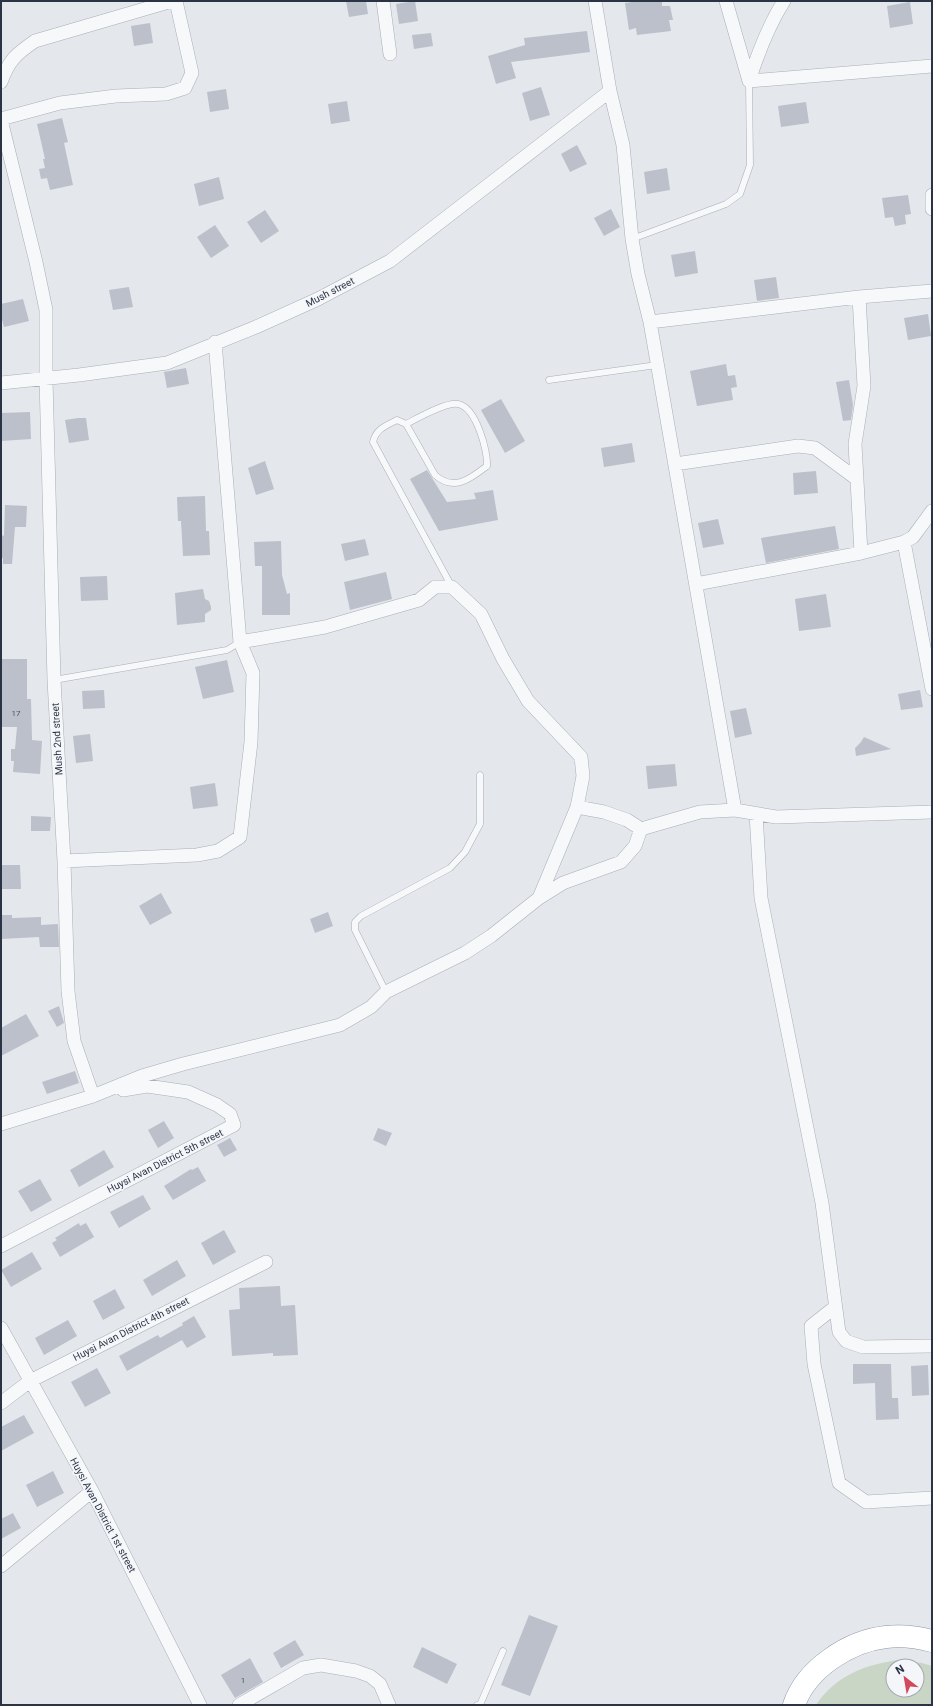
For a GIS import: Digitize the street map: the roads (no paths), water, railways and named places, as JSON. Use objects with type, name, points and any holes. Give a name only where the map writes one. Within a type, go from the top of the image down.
[{"type":"highway","points":[[794,1705],[812,1674],[858,1644],[886,1637],[914,1636],[932,1641]]},
{"type":"street","points":[[1,82],[8,64],[23,49],[35,41],[172,1]]},
{"type":"street","points":[[1,119],[60,103],[116,96],[166,94],[185,88],[192,73],[176,1]]},
{"type":"street","points":[[384,1],[390,54]]},
{"type":"street","points":[[595,1],[610,91],[623,145],[632,239],[638,274],[650,322],[735,810]]},
{"type":"street","points":[[726,1],[749,81]]},
{"type":"street","points":[[749,81],[756,57],[774,17],[784,1]]},
{"type":"street","points":[[749,81],[932,66]]},
{"type":"street","name":"Mush street","points":[[1,383],[46,379],[167,363],[215,342],[256,327],[318,299],[390,261],[610,91]]},
{"type":"street","name":"Mush 2nd street","points":[[1,119],[36,262],[46,310],[46,379],[54,680],[64,860],[68,991],[74,1041],[93,1096]]},
{"type":"street","points":[[932,195],[932,209]]},
{"type":"street","points":[[650,322],[859,297],[932,291]]},
{"type":"street","points":[[859,297],[864,386],[855,444],[861,553]]},
{"type":"street","points":[[64,860],[197,855],[218,851],[240,837],[251,742],[253,673],[240,642],[215,342]]},
{"type":"street","points":[[674,464],[798,446],[815,448],[857,479]]},
{"type":"street","points":[[696,584],[861,553],[904,542],[913,538],[932,511]]},
{"type":"street","points":[[904,542],[932,689]]},
{"type":"street","points":[[240,642],[325,627],[419,600],[434,586],[452,587],[481,614],[503,659],[528,701],[581,757],[583,776],[577,807],[539,898]]},
{"type":"street","points":[[577,807],[604,812],[627,820],[641,829],[700,812],[735,810],[776,817],[932,812]]},
{"type":"street","points":[[756,814],[762,898],[822,1203],[839,1332],[846,1341],[863,1347],[932,1346]]},
{"type":"street","points":[[1,1124],[93,1096],[142,1076],[183,1064],[340,1025],[353,1016],[371,1007],[386,992],[465,953],[491,936],[539,898],[563,883],[621,862],[635,846],[641,829]]},
{"type":"street","name":"Huysi Avan District 5th street","points":[[1,1246],[234,1125],[230,1114],[217,1105],[188,1092],[175,1089],[147,1086],[93,1096]]},
{"type":"street","name":"Huysi Avan District 4th street","points":[[1,1403],[30,1381],[266,1262]]},
{"type":"street","points":[[836,1307],[811,1326],[814,1364],[839,1484],[866,1502],[932,1498]]},
{"type":"street","name":"Huysi Avan District 1st street","points":[[1,1328],[92,1491],[200,1705]]},
{"type":"street","points":[[1,1566],[92,1491]]},
{"type":"street","points":[[239,1705],[303,1668],[321,1665],[356,1671],[370,1676],[380,1684],[389,1705]]},
{"type":"lane","points":[[632,239],[726,204],[740,194],[750,165],[749,81]]},
{"type":"lane","points":[[548,380],[657,364]]},
{"type":"lane","points":[[406,424],[447,405],[458,404],[466,408],[478,426],[487,459],[487,466],[462,482],[452,484],[441,481],[435,475],[406,424],[397,420],[383,426],[375,433],[372,442],[452,587]]},
{"type":"lane","points":[[54,680],[227,650],[240,642]]},
{"type":"lane","points":[[386,992],[355,930],[355,922],[361,916],[450,868],[465,852],[480,824],[480,775]]},
{"type":"lane","points":[[477,1705],[480,1705],[503,1651]]}]
